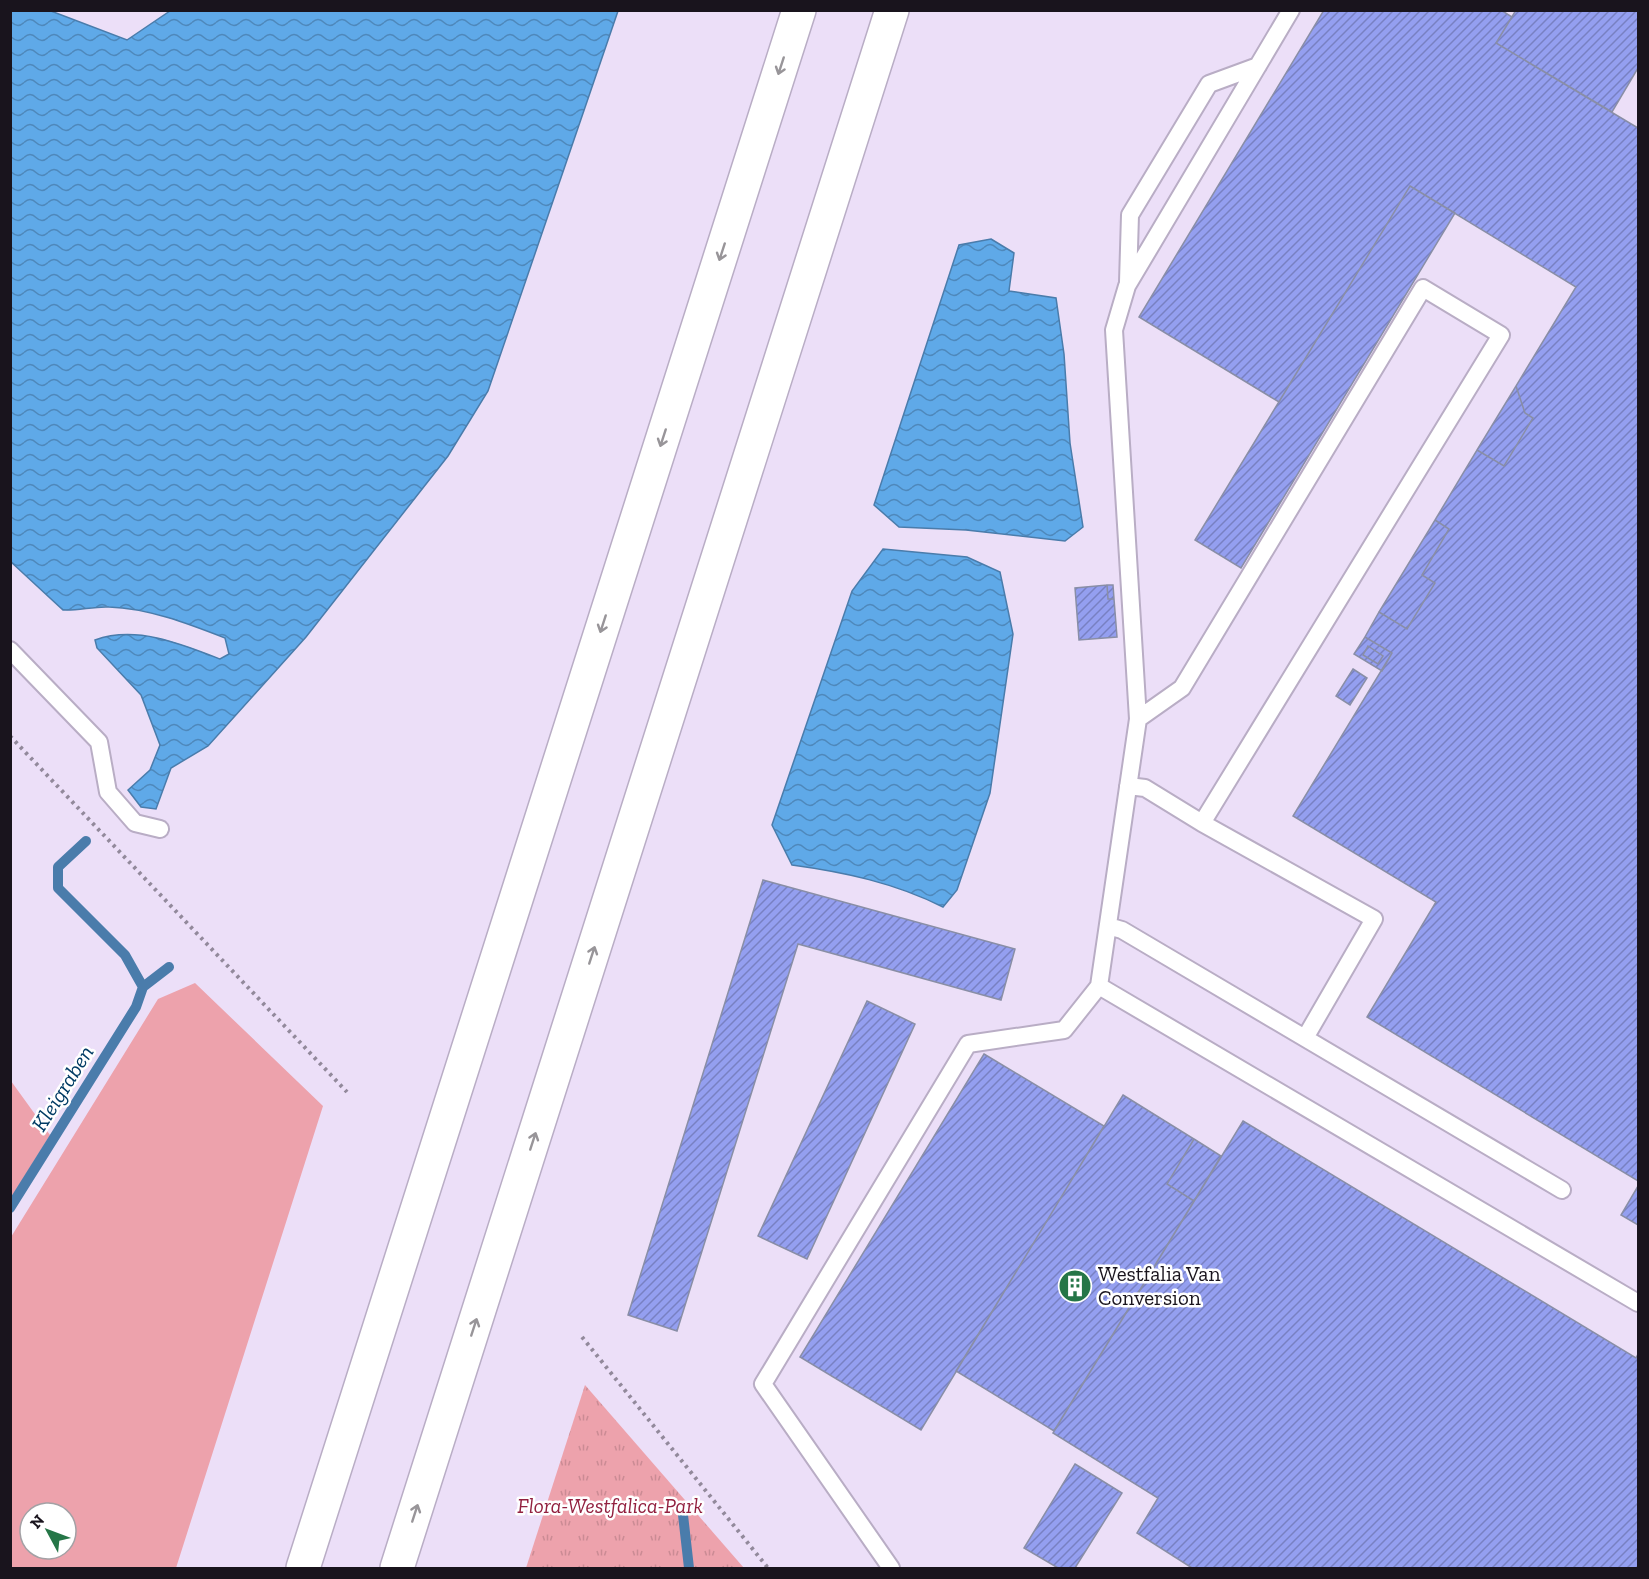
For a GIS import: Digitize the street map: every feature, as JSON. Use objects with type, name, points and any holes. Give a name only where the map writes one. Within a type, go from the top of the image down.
[{"type":"highway","points":[[303,1569],[799,10]]},
{"type":"highway","points":[[398,1569],[892,10]]},
{"type":"lane","points":[[1127,286],[1291,10]]},
{"type":"lane","points":[[891,1569],[763,1384],[968,1044],[1064,1030],[1099,986],[1138,719],[1114,330],[1127,286],[1130,215],[1209,84],[1258,66]]},
{"type":"lane","points":[[1138,719],[1182,688],[1424,288],[1501,335],[1202,823]]},
{"type":"lane","points":[[10,650],[99,742],[108,792],[135,823],[160,829]]},
{"type":"lane","points":[[1128,786],[1145,788],[1202,823],[1374,919],[1305,1038]]},
{"type":"lane","points":[[1108,926],[1122,930],[1562,1190]]},
{"type":"lane","points":[[1099,986],[1638,1303]]},
{"type":"path","points":[[10,736],[347,1092]]},
{"type":"path","points":[[582,1337],[768,1569]]},
{"type":"green space","points":[[195,983],[323,1106],[176,1568],[11,1568],[11,1237],[158,999]]},
{"type":"green space","points":[[11,1081],[50,1135],[10,1198]]},
{"type":"green space","name":"Flora-Westfalica-Park","points":[[585,1385],[744,1568],[526,1568]]},
{"type":"water","points":[[10,11],[51,11],[127,40],[170,11],[618,11],[488,391],[448,456],[306,637],[208,746],[171,768],[156,809],[141,807],[128,790],[150,770],[160,745],[141,695],[97,648],[95,640],[111,636],[143,635],[175,642],[220,659],[229,654],[225,638],[183,622],[139,610],[98,607],[63,610],[11,562]]},
{"type":"water","points":[[991,239],[1014,253],[1009,291],[1056,298],[1064,354],[1070,443],[1083,527],[1065,541],[966,530],[899,527],[874,505],[959,245]]},
{"type":"water","points":[[883,549],[967,557],[1000,572],[1013,634],[990,793],[957,890],[943,907],[888,885],[831,871],[792,865],[772,825],[852,591]]},
{"type":"building","points":[[1324,10],[1501,10],[1512,17],[1496,43],[1638,128],[1638,1181],[1367,1017],[1436,902],[1293,816],[1392,653],[1365,637],[1379,612],[1407,629],[1435,583],[1422,575],[1449,529],[1435,520],[1477,450],[1504,466],[1533,418],[1525,413],[1516,386],[1576,287],[1410,186],[1279,402],[1139,317]]},
{"type":"building","points":[[1516,10],[1638,10],[1638,68],[1612,112],[1496,43]]},
{"type":"building","points":[[1410,186],[1455,213],[1241,568],[1195,540]]},
{"type":"building","points":[[1516,386],[1525,413],[1533,418],[1504,466],[1477,450]]},
{"type":"building","points":[[1435,520],[1449,529],[1422,575],[1435,583],[1407,629],[1379,612]]},
{"type":"building","points":[[1107,585],[1108,599],[1114,599],[1117,637],[1079,640],[1075,588]]},
{"type":"building","points":[[1107,585],[1113,585],[1114,599],[1108,599]]},
{"type":"building","points":[[1365,637],[1392,653],[1382,671],[1354,654]]},
{"type":"building","points":[[1368,646],[1383,656],[1378,664],[1363,655]]},
{"type":"building","points":[[1353,669],[1367,678],[1350,705],[1336,696]]},
{"type":"building","points":[[763,880],[1015,949],[1001,1000],[798,944],[677,1331],[628,1315]]},
{"type":"building","points":[[867,1001],[915,1024],[807,1259],[758,1236]]},
{"type":"building","points":[[984,1054],[1104,1126],[921,1430],[800,1357]]},
{"type":"building","name":"Westfalia Van Conversion","points":[[1123,1095],[1194,1139],[1167,1184],[1194,1201],[1054,1431],[956,1371]]},
{"type":"building","points":[[1243,1121],[1636,1358],[1638,1354],[1638,1568],[1192,1568],[1137,1533],[1158,1498],[1053,1433]]},
{"type":"building","points":[[1194,1139],[1221,1156],[1194,1201],[1167,1184]]},
{"type":"building","points":[[1638,1186],[1638,1225],[1621,1215]]},
{"type":"building","points":[[1075,1464],[1122,1493],[1075,1568],[1058,1568],[1024,1548]]},
{"type":"waterway","name":"Kleigraben","points":[[10,1208],[136,1007],[143,987],[125,955],[58,888],[58,867],[86,841]]},
{"type":"waterway","name":"Kleigraben","points":[[143,987],[169,967]]},
{"type":"waterway","points":[[683,1515],[689,1568]]},
{"type":"place","name":"Westfalia Van Conversion","points":[[1075,1286]]}]
